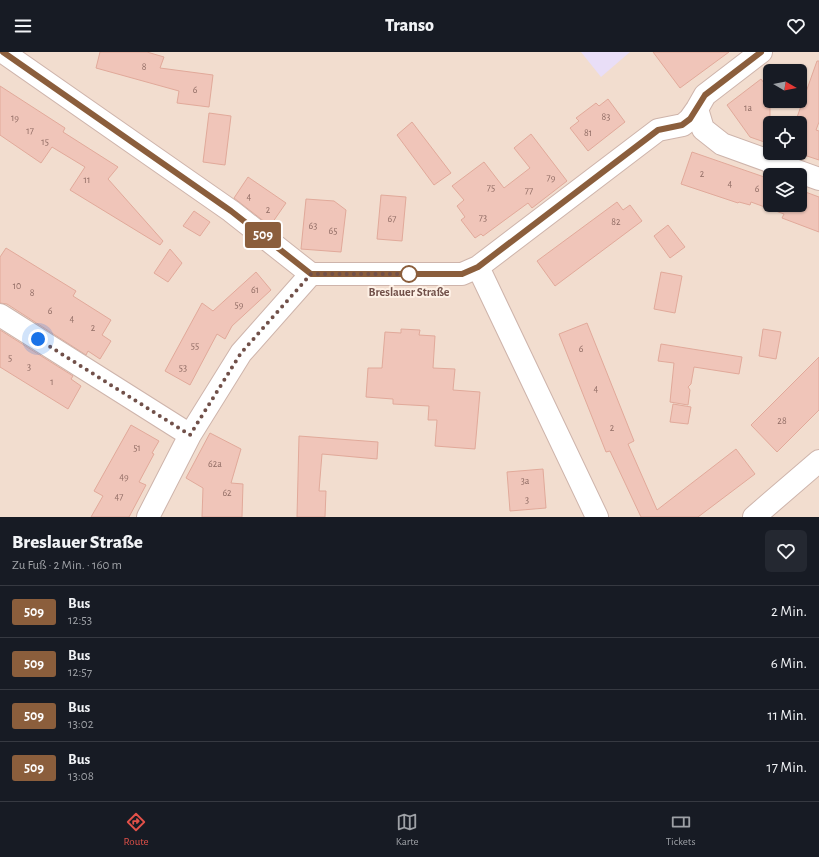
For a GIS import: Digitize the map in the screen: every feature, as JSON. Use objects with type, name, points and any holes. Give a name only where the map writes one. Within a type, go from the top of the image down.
[{"type":"street","points":[[3,52],[231,211],[311,274],[462,274],[478,267],[658,130],[682,125],[690,119],[705,95],[761,52]]},
{"type":"street","points":[[697,110],[703,128],[722,144],[819,179]]},
{"type":"street","points":[[478,267],[597,517]]},
{"type":"street","points":[[148,517],[190,435],[241,353],[311,274]]},
{"type":"street","points":[[0,315],[190,435]]},
{"type":"street","points":[[754,517],[819,461]]},
{"type":"shaded area","points":[[0,52],[819,52],[819,517],[0,517]]},
{"type":"shaded area","points":[[581,52],[630,52],[601,77]]},
{"type":"building","points":[[100,52],[147,52],[164,57],[160,68],[213,75],[209,107],[177,103],[179,91],[96,68]]},
{"type":"building","points":[[653,52],[729,52],[680,88]]},
{"type":"building","points":[[817,61],[819,61],[819,122],[816,130],[819,131],[819,160],[807,156],[807,116],[797,116],[800,108],[807,108],[807,89]]},
{"type":"building","points":[[761,79],[763,82],[763,108],[770,108],[770,116],[763,116],[763,142],[750,137],[727,105]]},
{"type":"building","points":[[0,86],[65,128],[63,132],[118,167],[108,179],[163,241],[160,245],[70,190],[85,167],[52,147],[41,163],[0,135]]},
{"type":"building","points":[[608,99],[625,122],[588,151],[570,128],[579,121],[576,118],[596,103],[599,106]]},
{"type":"building","points":[[209,113],[231,116],[225,165],[203,162]]},
{"type":"building","points":[[412,122],[451,173],[434,185],[397,135]]},
{"type":"building","points":[[531,134],[567,181],[532,208],[528,203],[483,236],[481,234],[475,238],[461,220],[465,217],[457,206],[464,200],[452,186],[484,162],[504,188],[530,168],[514,148]]},
{"type":"building","points":[[692,152],[763,177],[763,206],[751,202],[750,205],[738,203],[681,184]]},
{"type":"building","points":[[248,177],[286,203],[270,226],[234,198]]},
{"type":"building","points":[[807,193],[819,197],[819,232],[782,218],[784,214],[778,212],[807,212]]},
{"type":"building","points":[[381,195],[406,197],[402,241],[377,239]]},
{"type":"building","points":[[306,199],[334,201],[346,210],[341,252],[301,249]]},
{"type":"building","points":[[617,202],[623,210],[630,205],[642,221],[555,286],[537,261]]},
{"type":"building","points":[[194,211],[210,222],[200,236],[183,226]]},
{"type":"building","points":[[668,225],[685,247],[670,258],[654,236]]},
{"type":"building","points":[[6,248],[76,291],[73,296],[111,320],[102,335],[111,341],[100,359],[88,351],[86,355],[7,304],[0,303],[0,257]]},
{"type":"building","points":[[170,249],[182,263],[168,282],[154,273]]},
{"type":"building","points":[[256,272],[271,290],[232,326],[225,339],[217,334],[190,385],[165,371],[202,303],[213,311]]},
{"type":"building","points":[[661,272],[682,276],[675,313],[654,309]]},
{"type":"building","points":[[587,323],[634,441],[628,444],[657,510],[736,449],[755,474],[698,517],[641,517],[610,451],[606,452],[559,334]]},
{"type":"building","points":[[401,329],[420,330],[419,335],[435,336],[433,368],[455,369],[453,390],[480,392],[475,449],[435,446],[437,420],[428,420],[429,406],[393,404],[393,399],[366,397],[368,368],[382,368],[385,332],[401,333]]},
{"type":"building","points":[[763,329],[781,332],[776,359],[759,356]]},
{"type":"building","points":[[0,330],[73,376],[71,379],[81,386],[68,409],[0,367]]},
{"type":"building","points":[[661,344],[742,357],[739,374],[694,367],[691,384],[688,387],[690,390],[688,405],[670,402],[674,363],[658,361]]},
{"type":"building","points":[[819,357],[819,410],[777,452],[751,425]]},
{"type":"building","points":[[673,404],[691,407],[688,424],[670,422]]},
{"type":"building","points":[[131,425],[159,441],[152,453],[154,454],[139,482],[146,485],[129,517],[91,517],[103,496],[94,491]]},
{"type":"building","points":[[210,433],[241,449],[231,483],[243,484],[242,517],[202,517],[203,488],[186,478]]},
{"type":"building","points":[[299,436],[378,442],[377,459],[322,454],[319,491],[326,491],[325,517],[297,517]]},
{"type":"building","points":[[543,469],[546,508],[510,511],[507,472]]},
{"type":"bus line","name":"509","points":[[3,52],[149,152],[231,211],[274,243],[311,274],[462,274],[478,267],[658,130],[682,125],[690,119],[705,95],[761,52]]},
{"type":"place","name":"Breslauer Straße","points":[[409,274]]},
{"type":"route","points":[[38,339],[190,435],[241,353],[311,274],[415,274],[409,274]]}]
